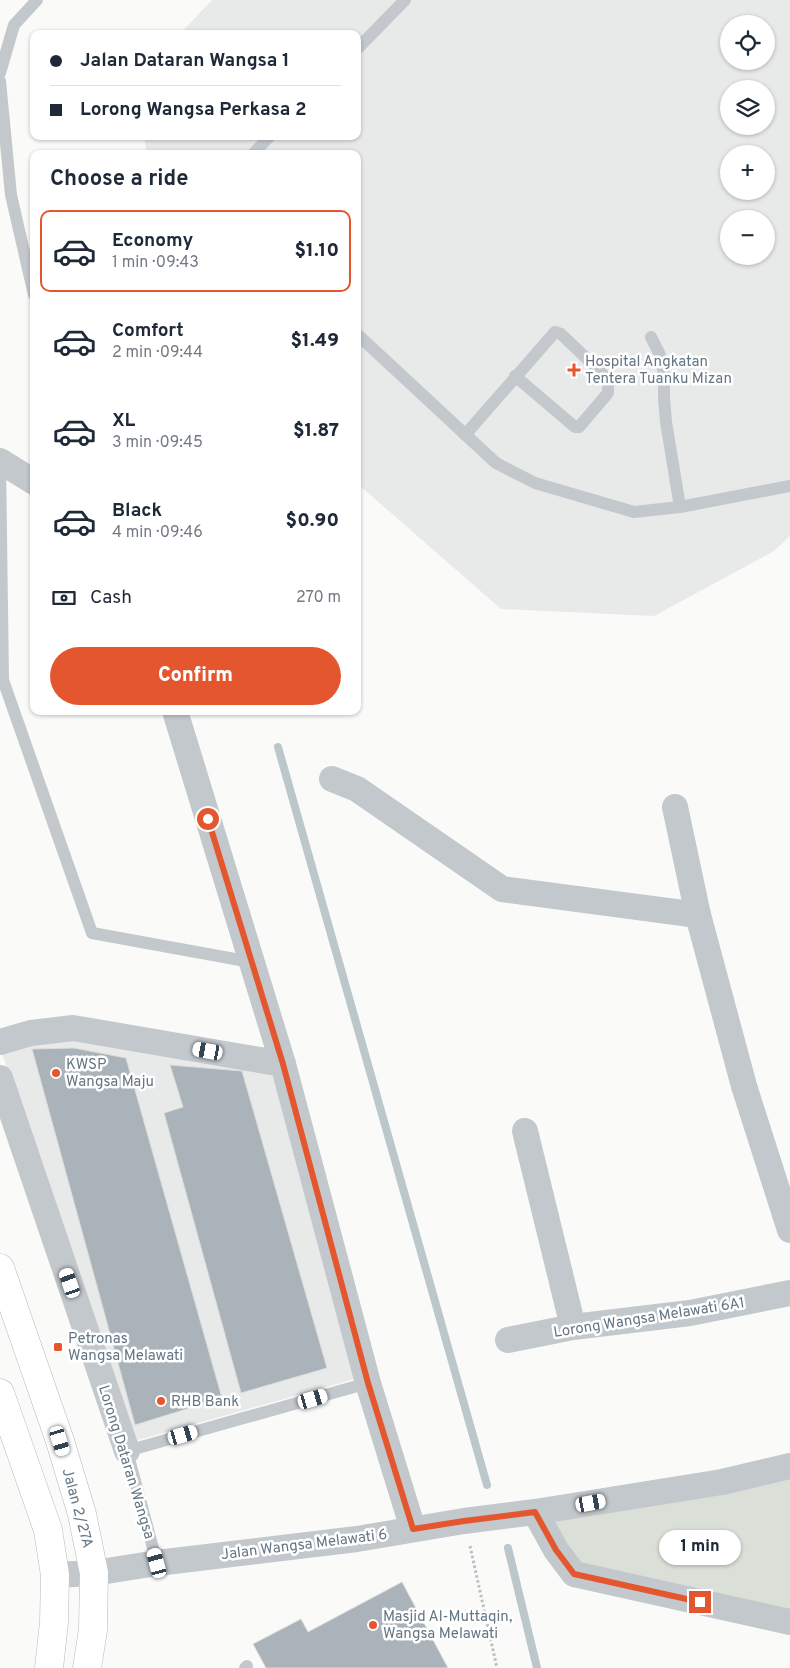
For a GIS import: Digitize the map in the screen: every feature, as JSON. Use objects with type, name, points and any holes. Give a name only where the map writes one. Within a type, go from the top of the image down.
[{"type":"main road","name":"Jalan 2/27A","points":[[0,1268],[60,1441],[82,1514],[94,1573],[93,1630],[87,1668]]},
{"type":"main road","points":[[0,1394],[48,1530],[54,1575],[54,1622],[49,1668]]},
{"type":"street","points":[[0,461],[30,480]]},
{"type":"street","points":[[176,715],[283,1064],[368,1383],[413,1529]]},
{"type":"street","points":[[332,779],[357,788],[502,889],[698,915]]},
{"type":"street","points":[[675,806],[698,915],[744,1086],[790,1230]]},
{"type":"street","points":[[0,1042],[31,1032],[74,1028],[283,1064]]},
{"type":"street","name":"Lorong Dataran Wangsa","points":[[0,1078],[127,1451]]},
{"type":"street","points":[[525,1131],[573,1327]]},
{"type":"street","name":"Lorong Wangsa Melawati 6A1","points":[[508,1340],[573,1327],[690,1314],[790,1293]]},
{"type":"street","name":"Jalan Wangsa Melawati 6","points":[[54,1575],[94,1573],[157,1563],[357,1539],[722,1482],[790,1466]]},
{"type":"street","points":[[535,1512],[556,1550],[574,1574],[790,1622]]},
{"type":"lane","points":[[0,73],[14,25],[38,0]]},
{"type":"lane","points":[[361,45],[405,0]]},
{"type":"lane","points":[[0,81],[11,196],[30,278]]},
{"type":"lane","points":[[256,150],[266,140]]},
{"type":"lane","points":[[465,435],[515,376],[555,332],[561,334],[604,375],[608,383],[608,393],[579,427],[575,427],[515,376]]},
{"type":"lane","points":[[361,337],[496,464],[534,483],[634,512],[680,506],[790,486]]},
{"type":"lane","points":[[651,337],[660,355],[664,374],[666,422],[680,506]]},
{"type":"lane","points":[[0,461],[1,681],[92,933],[251,962]]},
{"type":"lane","points":[[127,1451],[368,1383]]},
{"type":"lane","name":"Lorong Dataran Wangsa","points":[[127,1451],[157,1563]]},
{"type":"path","points":[[464,1521],[497,1668]]},
{"type":"shaded area","name":"Hospital Angkatan Tentera Tuanku Mizan","points":[[212,0],[790,0],[790,536],[774,551],[654,616],[501,609],[361,487],[361,150],[146,150],[145,140],[361,140],[361,30],[184,30]]},
{"type":"shaded area","points":[[70,1037],[274,1073],[358,1378],[135,1441],[2,1053]]},
{"type":"shaded area","points":[[790,1478],[790,1613],[575,1564],[548,1518]]},
{"type":"building","points":[[74,1048],[126,1058],[222,1398],[135,1425],[32,1049]]},
{"type":"building","points":[[170,1065],[242,1071],[327,1368],[241,1393],[164,1113],[183,1107]]},
{"type":"building","name":"Masjid Al-Muttaqin, Wangsa Melawati","points":[[402,1582],[448,1668],[266,1668],[253,1644],[301,1619],[308,1632]]},
{"type":"waterway","points":[[278,747],[487,1485]]},
{"type":"waterway","points":[[508,1548],[537,1668]]},
{"type":"place","name":"Hospital Angkatan Tentera Tuanku Mizan","points":[[574,370]]},
{"type":"place","name":"KWSP Wangsa Maju","points":[[56,1073]]},
{"type":"place","name":"Petronas Wangsa Melawati","points":[[58,1347]]},
{"type":"place","name":"RHB Bank","points":[[161,1401]]},
{"type":"place","name":"Masjid Al-Muttaqin, Wangsa Melawati","points":[[373,1625]]},
{"type":"route","points":[[208,819],[283,1064],[368,1383],[413,1529],[535,1512],[556,1550],[574,1574],[700,1602]]}]
